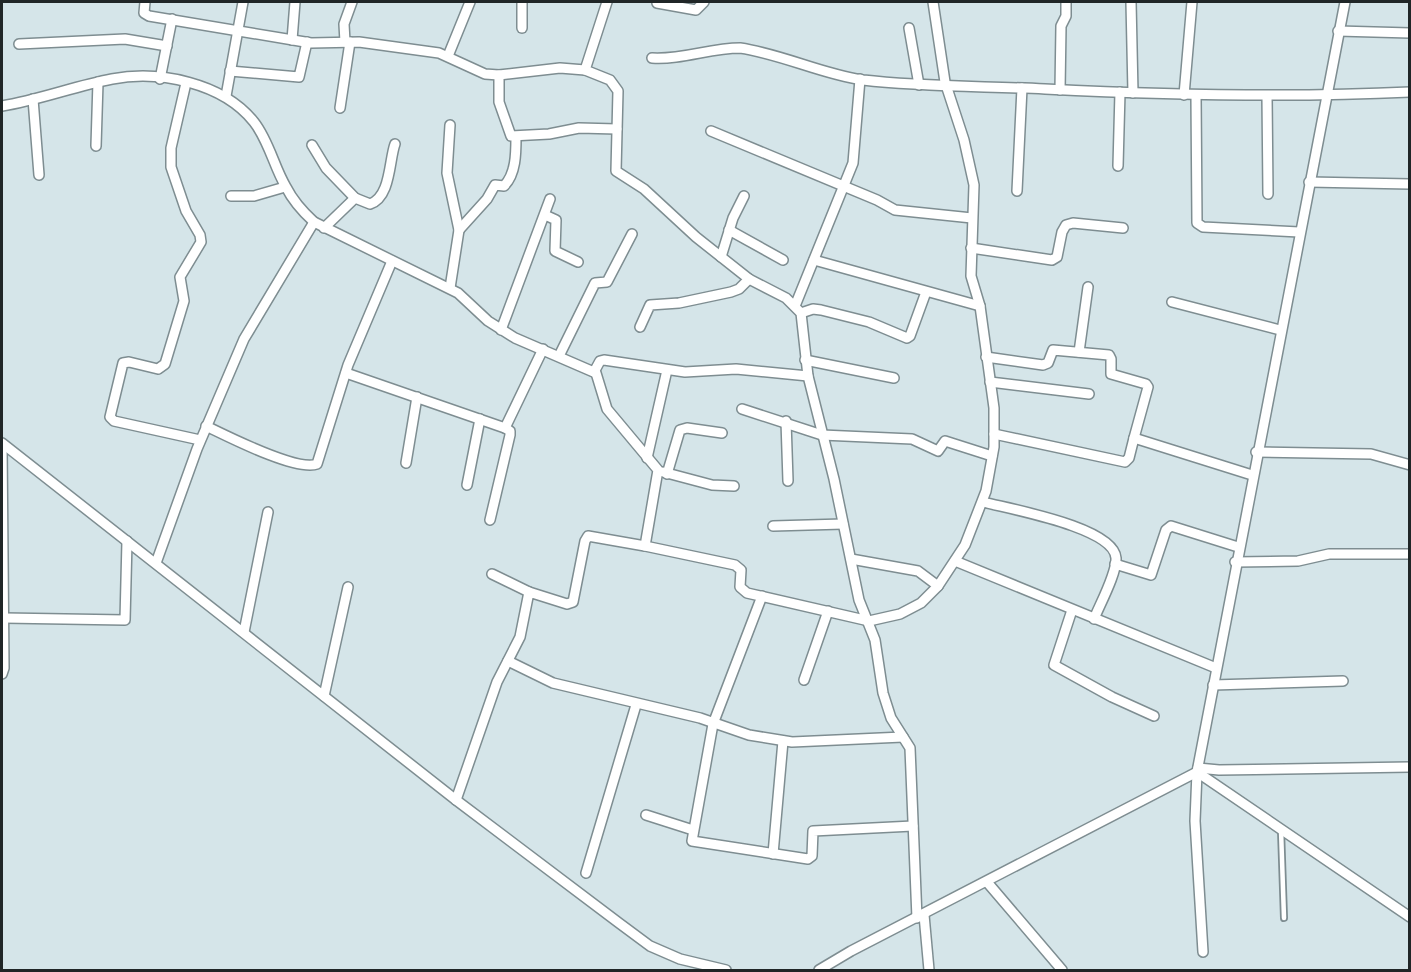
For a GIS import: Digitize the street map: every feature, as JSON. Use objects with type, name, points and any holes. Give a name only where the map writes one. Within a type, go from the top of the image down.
[{"type":"street","points":[[145,2],[146,15],[292,40],[347,42],[448,56],[476,70],[499,75],[560,68],[585,70],[603,76],[615,85],[618,91],[616,171],[644,189],[748,279],[786,298],[798,310],[813,309],[832,312],[870,322],[907,338],[910,336],[926,292]]},
{"type":"street","points":[[226,96],[243,2]]},
{"type":"street","points":[[292,40],[296,2]]},
{"type":"street","points":[[340,108],[347,42],[344,24],[352,2]]},
{"type":"street","points":[[448,56],[470,2]]},
{"type":"street","points":[[522,2],[522,28]]},
{"type":"street","points":[[585,70],[607,2]]},
{"type":"street","points":[[657,3],[696,10],[704,2]]},
{"type":"street","points":[[492,574],[529,592],[567,604],[573,602],[585,541],[588,536],[735,565],[741,570],[740,587],[743,590],[869,621],[900,615],[921,603],[938,586],[965,545],[983,502],[992,456],[994,408],[980,306],[970,276],[974,185],[970,163],[947,88],[933,2]]},
{"type":"street","points":[[1060,90],[1061,26],[1066,16],[1066,2]]},
{"type":"street","points":[[1131,2],[1133,93]]},
{"type":"street","points":[[1184,95],[1192,2]]},
{"type":"street","points":[[1203,952],[1195,821],[1197,770],[1256,452],[1345,2]]},
{"type":"street","points":[[159,79],[172,20]]},
{"type":"street","points":[[909,28],[919,85]]},
{"type":"street","points":[[1338,32],[1410,33]]},
{"type":"street","points":[[19,44],[126,39],[167,46]]},
{"type":"street","points":[[230,71],[299,77],[307,42]]},
{"type":"street","points":[[652,58],[672,59],[725,48],[740,48],[860,79],[947,88],[1022,88],[1196,96],[1325,96],[1410,92]]},
{"type":"street","points":[[499,75],[501,110],[508,134],[516,136],[549,134],[579,128],[617,129]]},
{"type":"street","points":[[2,106],[98,82],[138,77],[205,87],[226,96],[258,129],[285,187],[299,208],[314,222],[450,288],[501,330],[594,372],[599,380],[600,394],[607,409],[647,458],[662,472],[712,485],[734,486]]},
{"type":"street","points":[[860,79],[856,147],[798,310],[808,376],[859,600],[869,621],[891,718],[910,748],[913,826],[928,970]]},
{"type":"street","points":[[96,146],[98,82]]},
{"type":"street","points":[[186,83],[171,148],[171,167],[186,211],[201,242],[180,277],[184,301],[165,364],[158,369],[129,362],[123,363],[110,417],[114,421],[201,441]]},
{"type":"street","points":[[1017,191],[1022,88]]},
{"type":"street","points":[[1118,166],[1120,92]]},
{"type":"street","points":[[1196,96],[1197,224],[1203,227],[1299,232]]},
{"type":"street","points":[[1267,96],[1268,194]]},
{"type":"street","points":[[2,99],[15,104]]},
{"type":"street","points":[[33,99],[39,175]]},
{"type":"street","points":[[450,125],[447,173],[459,230],[450,288]]},
{"type":"street","points":[[711,131],[895,210],[972,218]]},
{"type":"street","points":[[459,230],[487,199],[495,185],[504,186],[507,183],[515,163],[516,136]]},
{"type":"street","points":[[312,145],[326,168],[355,198],[370,204],[377,201],[391,172],[390,156],[395,144]]},
{"type":"street","points":[[1309,182],[1410,184]]},
{"type":"street","points":[[231,196],[254,196],[285,187]]},
{"type":"street","points":[[721,257],[729,230],[744,196]]},
{"type":"street","points":[[324,228],[355,198]]},
{"type":"street","points":[[501,330],[550,199]]},
{"type":"street","points":[[545,215],[556,220],[554,237],[556,253],[578,262]]},
{"type":"street","points":[[156,563],[206,426],[244,339],[314,222]]},
{"type":"street","points":[[971,248],[1052,260],[1057,257],[1062,232],[1066,225],[1073,223],[1123,228]]},
{"type":"street","points":[[729,230],[783,260]]},
{"type":"street","points":[[559,356],[595,283],[607,282],[632,234]]},
{"type":"street","points":[[814,260],[980,306]]},
{"type":"street","points":[[206,426],[277,458],[314,466],[318,461],[346,373],[392,261]]},
{"type":"street","points":[[640,327],[650,305],[679,303],[731,292],[739,289],[748,279]]},
{"type":"street","points":[[1078,352],[1088,287]]},
{"type":"street","points":[[1172,302],[1280,330]]},
{"type":"street","points":[[505,428],[543,349]]},
{"type":"street","points":[[986,357],[1043,365],[1048,363],[1053,350],[1109,355],[1112,359],[1111,374],[1147,385],[1129,458],[1125,462],[994,434]]},
{"type":"street","points":[[594,372],[602,360],[667,370],[736,369],[808,376]]},
{"type":"street","points":[[805,360],[894,378]]},
{"type":"street","points":[[647,458],[667,370]]},
{"type":"street","points":[[346,373],[510,431],[490,520]]},
{"type":"street","points":[[990,382],[1089,394]]},
{"type":"street","points":[[406,463],[417,397]]},
{"type":"street","points":[[742,409],[786,421],[822,435],[912,439],[938,452],[945,441],[992,456]]},
{"type":"street","points":[[467,485],[480,419]]},
{"type":"street","points":[[786,421],[788,481]]},
{"type":"street","points":[[645,546],[662,472],[680,430],[687,428],[722,433]]},
{"type":"street","points":[[1134,438],[1252,475]]},
{"type":"street","points":[[2,444],[456,800],[650,946],[680,959],[726,970]]},
{"type":"street","points":[[2,444],[4,618],[2,674]]},
{"type":"street","points":[[1256,452],[1371,454],[1410,465]]},
{"type":"street","points":[[983,502],[1095,533],[1108,543],[1115,554],[1115,564],[1094,620]]},
{"type":"street","points":[[244,632],[268,512]]},
{"type":"street","points":[[773,526],[843,524]]},
{"type":"street","points":[[1115,564],[1151,575],[1166,530],[1171,526],[1238,548]]},
{"type":"street","points":[[4,618],[125,620],[127,541]]},
{"type":"street","points":[[1235,562],[1305,560],[1329,554],[1410,555]]},
{"type":"street","points":[[851,559],[918,571],[938,586]]},
{"type":"street","points":[[955,561],[1216,669]]},
{"type":"street","points":[[324,696],[348,587]]},
{"type":"street","points":[[456,800],[497,682],[520,637],[529,592]]},
{"type":"street","points":[[762,596],[714,723],[691,838],[695,842],[811,858],[811,833],[816,830],[913,826]]},
{"type":"street","points":[[1071,610],[1054,660],[1056,666],[1112,698],[1154,716]]},
{"type":"street","points":[[804,680],[828,611]]},
{"type":"street","points":[[508,661],[553,683],[714,723],[749,735],[783,741],[817,742],[903,737]]},
{"type":"street","points":[[1213,685],[1343,681]]},
{"type":"street","points":[[586,873],[636,705]]},
{"type":"street","points":[[773,854],[783,741]]},
{"type":"street","points":[[819,970],[834,966],[1197,770],[1410,767]]},
{"type":"street","points":[[1197,770],[1410,917]]},
{"type":"street","points":[[646,815],[693,830]]},
{"type":"street","points":[[987,882],[1062,970]]},
{"type":"lane","points":[[1281,830],[1284,918]]}]
